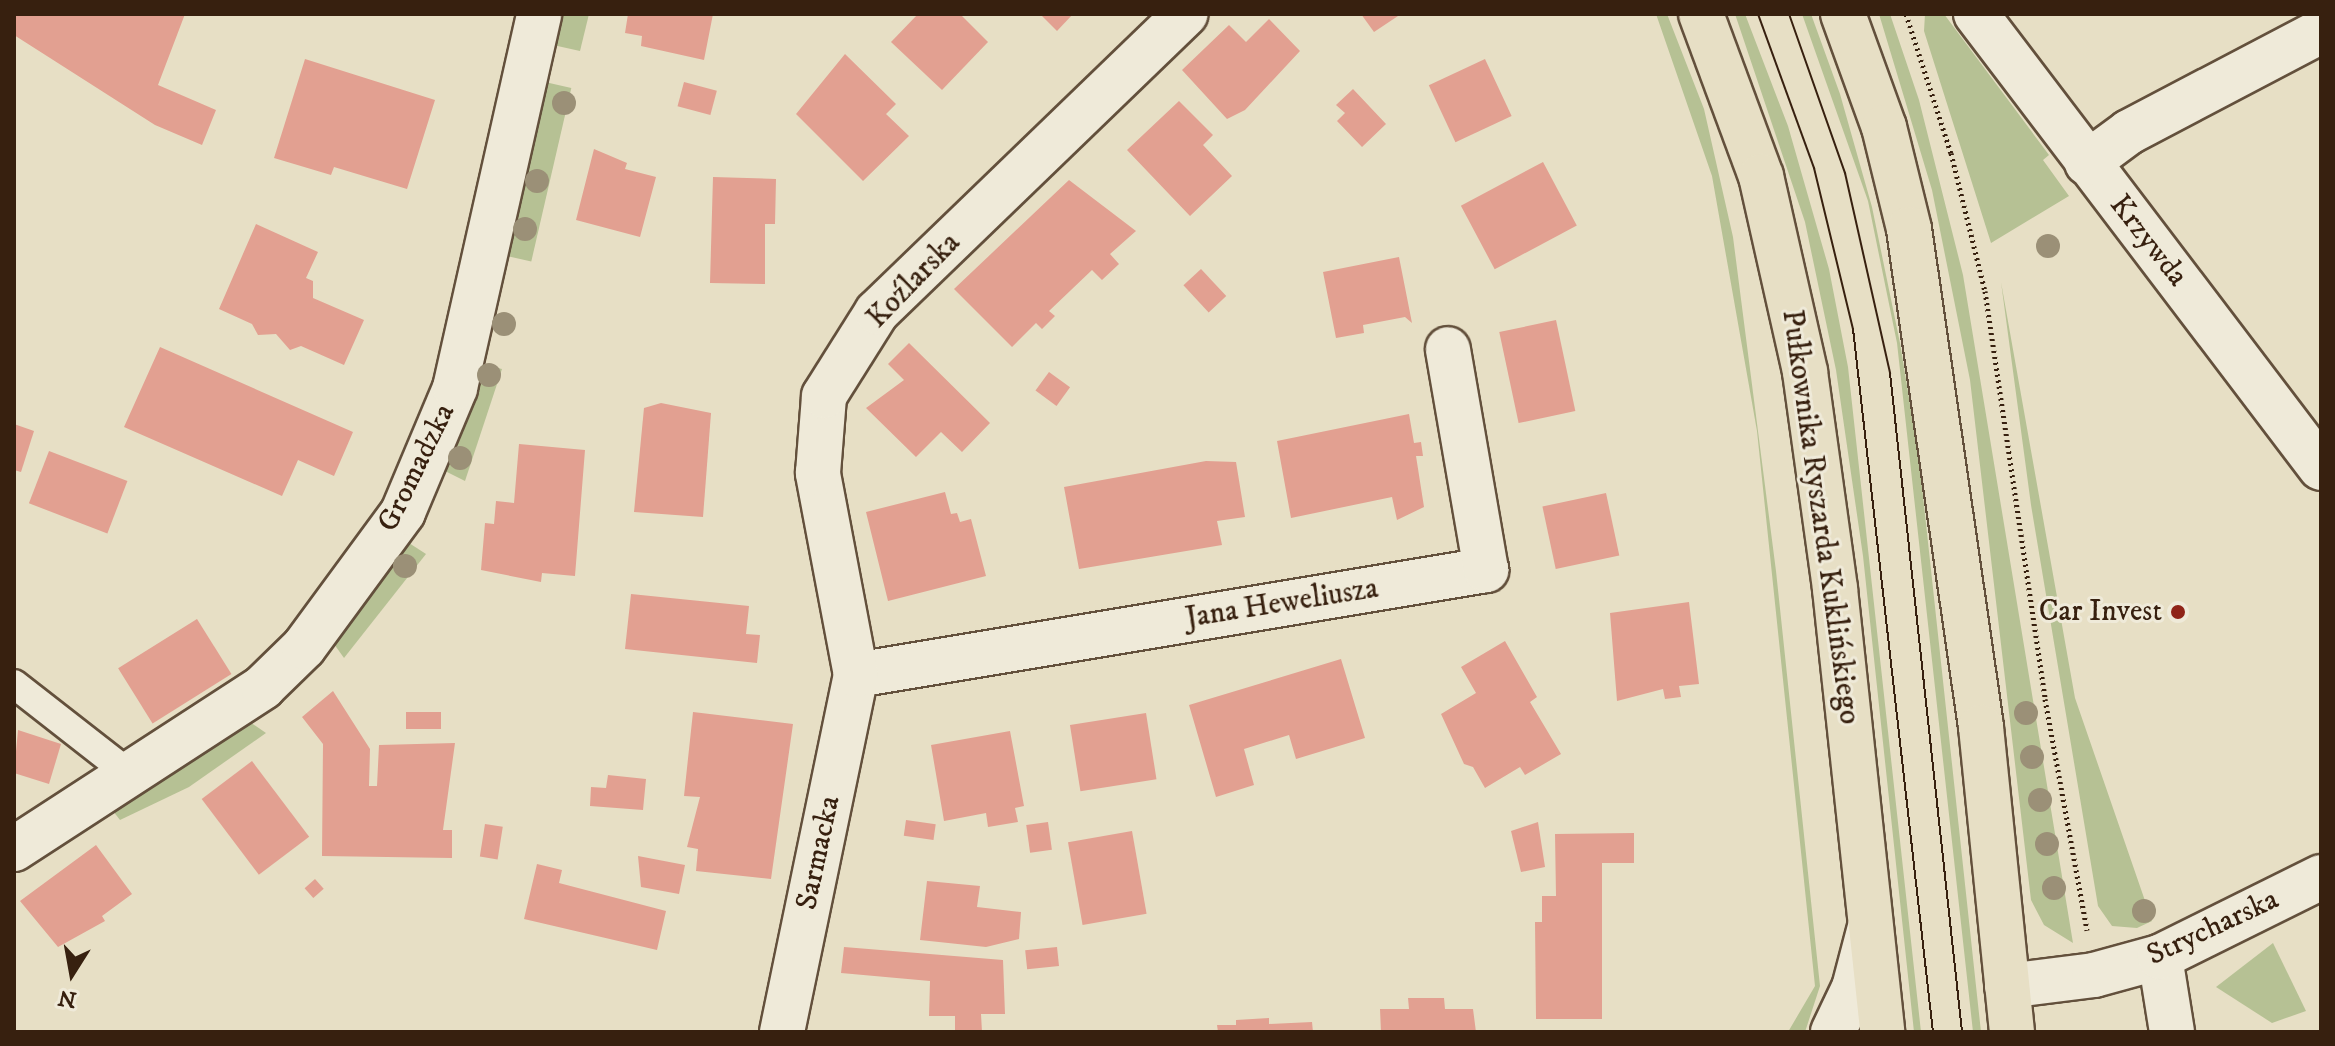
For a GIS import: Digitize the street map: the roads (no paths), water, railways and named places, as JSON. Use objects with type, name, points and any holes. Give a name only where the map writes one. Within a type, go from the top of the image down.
[{"type":"main road","name":"Pułkownika Ryszarda Kuklińskiego","points":[[1701,14],[1761,176],[1805,372],[1882,1032]]},
{"type":"main road","points":[[1843,14],[1884,127],[1909,229],[1981,727],[2012,1032]]},
{"type":"street","name":"Gromadzka","points":[[14,849],[284,668],[403,512],[455,388],[539,14]]},
{"type":"street","name":"Koźlarska","points":[[856,675],[818,473],[824,396],[877,312],[1186,14]]},
{"type":"street","name":"Krzywda","points":[[1976,14],[2321,468]]},
{"type":"street","points":[[2087,163],[2129,132],[2321,31]]},
{"type":"street","name":"Jana Heweliusza","points":[[856,675],[1486,570],[1448,349]]},
{"type":"street","name":"Sarmacka","points":[[782,1032],[856,675]]},
{"type":"street","name":"Strycharska","points":[[2007,986],[2094,975],[2160,957],[2321,877]]},
{"type":"street","points":[[1833,1032],[1854,988],[1871,925]]},
{"type":"street","points":[[2160,957],[2172,1032]]},
{"type":"lane","points":[[14,684],[129,774]]},
{"type":"tram line","points":[[1758,14],[1814,168],[1853,329],[1933,1032]]},
{"type":"tram line","points":[[1789,14],[1845,173],[1890,373],[1962,1032]]},
{"type":"place","name":"Car Invest","points":[[2178,612]]}]
